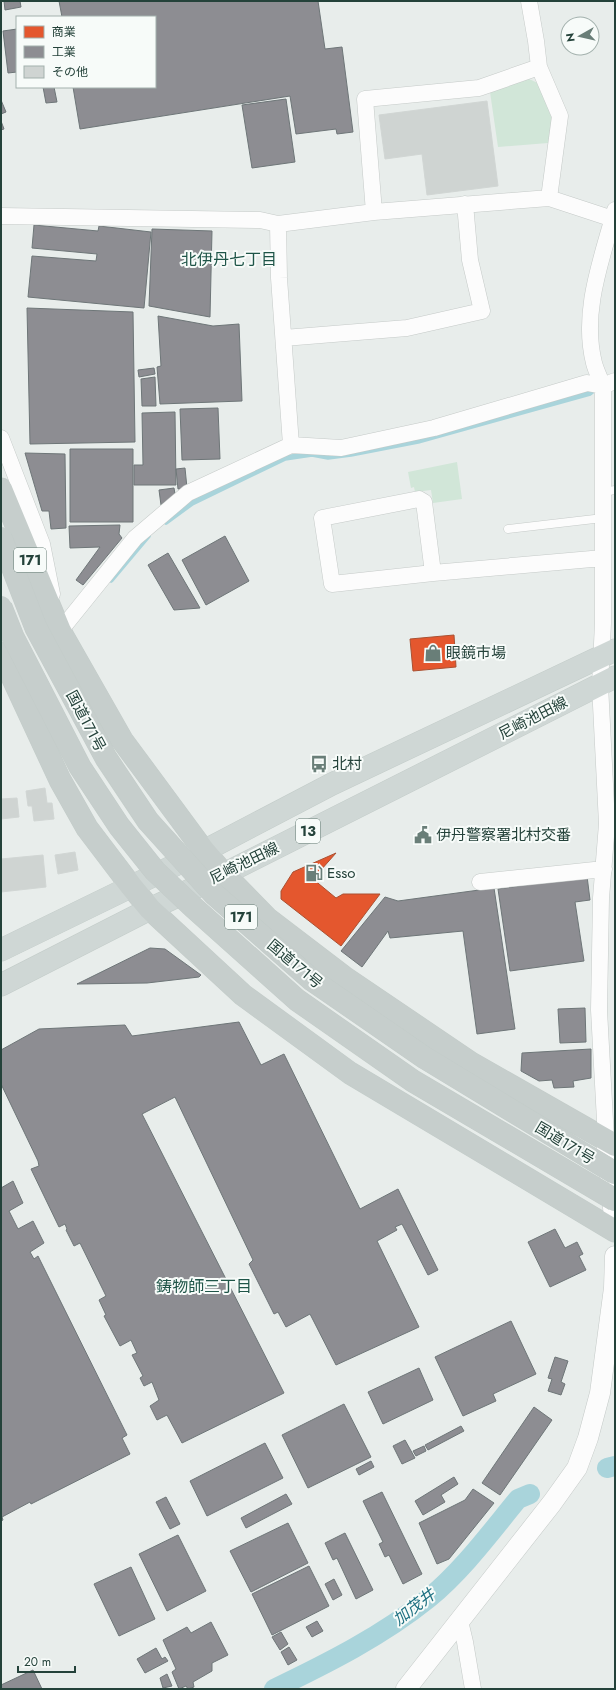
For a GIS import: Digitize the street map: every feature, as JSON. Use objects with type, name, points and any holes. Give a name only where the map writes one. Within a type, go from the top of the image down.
[{"type":"highway","name":"171","points":[[1,489],[60,631],[122,740],[204,851],[224,874],[268,919],[351,981],[471,1063],[610,1142]]},
{"type":"highway","name":"国道171号","points":[[1,538],[36,628],[106,758],[148,821],[214,894],[312,980],[331,994],[425,1058],[615,1173]]},
{"type":"highway","name":"国道171号","points":[[1,607],[13,637],[80,767],[119,826],[155,871],[297,1000],[413,1081],[615,1200]]},
{"type":"highway","points":[[1,653],[60,780],[86,828],[150,909],[243,995],[350,1074],[615,1231]]},
{"type":"main road","name":"尼崎池田線","points":[[1,950],[204,851],[332,784],[609,653]]},
{"type":"main road","name":"尼崎池田線","points":[[1,985],[607,681]]},
{"type":"street","points":[[529,1],[539,68],[560,116],[549,198]]},
{"type":"street","points":[[374,212],[365,99],[479,88],[539,68]]},
{"type":"street","points":[[1,216],[260,220],[278,224],[374,212],[549,198],[613,224],[599,265],[591,307],[591,338],[594,363],[609,383],[609,491],[603,518],[603,558],[609,653],[607,681],[607,824],[599,947],[599,1010],[610,1142],[615,1227]]},
{"type":"street","points":[[284,338],[407,328],[482,311],[470,260],[465,204]]},
{"type":"street","points":[[278,224],[279,278],[291,445]]},
{"type":"street","points":[[60,631],[135,538],[188,493],[291,445],[341,448],[434,428],[587,383],[609,383]]},
{"type":"street","points":[[1,438],[42,544],[60,631]]},
{"type":"street","points":[[434,573],[424,502],[419,499],[322,518],[332,584],[434,573],[603,558]]},
{"type":"street","points":[[1,660],[17,686]]},
{"type":"street","points":[[480,882],[499,874],[604,869]]},
{"type":"street","points":[[406,1689],[552,1503],[577,1468],[588,1438],[600,1393],[614,1288],[615,1256]]},
{"type":"street","points":[[460,1621],[473,1689]]},
{"type":"lane","points":[[508,529],[603,518]]},
{"type":"green space","points":[[529,79],[540,84],[553,122],[548,143],[498,147],[490,92]]},
{"type":"green space","points":[[457,462],[462,499],[433,503],[431,490],[415,492],[414,487],[411,488],[408,472]]},
{"type":"building: 商業","name":"眼鏡市場","points":[[454,635],[456,667],[413,671],[410,639]]},
{"type":"building: 商業","points":[[336,853],[313,879],[336,898],[343,894],[380,894],[341,946],[281,899],[281,891],[293,872]]},
{"type":"building: 工業","points":[[4,1],[20,1],[21,7],[5,10]]},
{"type":"building: 工業","points":[[59,1],[318,1],[325,49],[342,47],[353,132],[337,134],[336,129],[296,134],[290,96],[80,129],[73,88],[156,88],[156,16],[62,16]]},
{"type":"building: 工業","points":[[16,29],[16,72],[8,73],[3,31]]},
{"type":"building: 工業","points":[[43,88],[54,88],[57,102],[46,103]]},
{"type":"building: 工業","points":[[286,99],[295,162],[252,168],[242,105]]},
{"type":"building: 工業","points":[[1,100],[6,112],[1,114]]},
{"type":"building: 工業","points":[[1,121],[4,129],[1,130]]},
{"type":"building: 工業","points":[[34,225],[98,231],[99,226],[151,232],[144,308],[28,297],[32,256],[96,261],[97,254],[32,248]]},
{"type":"building: 工業","points":[[152,229],[212,231],[210,317],[149,306]]},
{"type":"building: 工業","points":[[27,308],[133,312],[135,442],[30,444]]},
{"type":"building: 工業","points":[[158,316],[213,326],[239,324],[242,401],[160,404],[157,367],[161,366]]},
{"type":"building: 工業","points":[[154,368],[155,374],[139,377],[138,370]]},
{"type":"building: 工業","points":[[155,377],[156,406],[142,406],[141,379]]},
{"type":"building: 工業","points":[[218,408],[220,459],[182,460],[180,409]]},
{"type":"building: 工業","points":[[175,412],[176,485],[134,485],[134,465],[143,465],[142,413]]},
{"type":"building: 工業","points":[[70,449],[133,449],[133,522],[70,522]]},
{"type":"building: 工業","points":[[25,453],[65,454],[66,528],[51,529],[49,511],[42,511]]},
{"type":"building: 工業","points":[[185,468],[187,488],[178,489],[176,469]]},
{"type":"building: 工業","points":[[174,488],[175,494],[161,505],[159,490]]},
{"type":"building: 工業","points":[[120,525],[119,534],[122,538],[83,585],[76,580],[100,547],[70,548],[69,526]]},
{"type":"building: 工業","points":[[225,536],[249,581],[206,605],[182,560]]},
{"type":"building: 工業","points":[[168,553],[200,608],[174,610],[148,565]]},
{"type":"building: 工業","points":[[587,876],[590,900],[575,902],[584,961],[510,971],[498,889]]},
{"type":"building: 工業","points":[[494,888],[515,1029],[477,1034],[463,931],[390,938],[388,931],[362,967],[341,951],[385,897],[398,901]]},
{"type":"building: 工業","points":[[150,948],[165,949],[201,975],[199,977],[147,983],[77,984]]},
{"type":"building: 工業","points":[[585,1008],[586,1042],[560,1043],[558,1009]]},
{"type":"building: 工業","points":[[239,1022],[261,1065],[284,1054],[360,1209],[398,1189],[438,1270],[428,1275],[402,1224],[395,1227],[397,1230],[377,1241],[419,1327],[336,1365],[310,1314],[286,1327],[278,1312],[274,1314],[249,1264],[253,1260],[175,1097],[142,1114],[284,1393],[182,1443],[167,1415],[157,1420],[150,1406],[159,1400],[152,1382],[144,1386],[140,1378],[143,1376],[132,1355],[137,1353],[131,1340],[120,1346],[104,1316],[106,1315],[99,1300],[106,1296],[80,1243],[74,1246],[66,1230],[65,1224],[59,1227],[31,1169],[39,1166],[38,1161],[1,1084],[1,1050],[39,1029],[125,1025],[132,1036]]},
{"type":"building: 工業","points":[[591,1049],[591,1078],[573,1081],[574,1087],[554,1088],[552,1080],[539,1081],[521,1071],[522,1053]]},
{"type":"building: 工業","points":[[13,1181],[23,1203],[9,1211],[18,1229],[33,1221],[44,1243],[30,1252],[34,1259],[38,1256],[127,1435],[122,1438],[130,1454],[31,1504],[30,1502],[2,1517],[3,1520],[1,1521],[1,1188]]},
{"type":"building: 工業","points":[[555,1229],[565,1248],[577,1242],[583,1254],[579,1256],[586,1270],[550,1287],[528,1242]]},
{"type":"building: 工業","points":[[511,1321],[536,1374],[493,1394],[496,1401],[463,1416],[435,1357]]},
{"type":"building: 工業","points":[[555,1357],[568,1361],[561,1382],[565,1384],[561,1395],[548,1391],[552,1379],[548,1378]]},
{"type":"building: 工業","points":[[419,1368],[433,1400],[383,1424],[368,1392]]},
{"type":"building: 工業","points":[[344,1404],[371,1457],[308,1488],[282,1435]]},
{"type":"building: 工業","points":[[534,1407],[552,1420],[500,1495],[482,1483]]},
{"type":"building: 工業","points":[[461,1426],[464,1431],[428,1450],[425,1445]]},
{"type":"building: 工業","points":[[405,1440],[415,1458],[402,1464],[393,1446]]},
{"type":"building: 工業","points":[[265,1443],[283,1478],[207,1516],[190,1481]]},
{"type":"building: 工業","points":[[424,1446],[426,1451],[416,1456],[413,1451]]},
{"type":"building: 工業","points":[[371,1461],[374,1467],[359,1475],[356,1469]]},
{"type":"building: 工業","points":[[454,1477],[458,1484],[441,1495],[445,1502],[423,1515],[415,1501]]},
{"type":"building: 工業","points":[[473,1489],[494,1503],[449,1559],[437,1564],[419,1523],[465,1500]]},
{"type":"building: 工業","points":[[382,1492],[422,1574],[403,1584],[389,1555],[385,1557],[379,1544],[383,1542],[363,1501]]},
{"type":"building: 工業","points":[[286,1494],[292,1504],[246,1528],[241,1518]]},
{"type":"building: 工業","points":[[166,1497],[180,1524],[170,1529],[156,1502]]},
{"type":"building: 工業","points":[[288,1523],[308,1563],[251,1592],[230,1551]]},
{"type":"building: 工業","points":[[345,1533],[373,1590],[356,1599],[337,1558],[333,1560],[325,1543]]},
{"type":"building: 工業","points":[[178,1535],[206,1591],[167,1611],[139,1554]]},
{"type":"building: 工業","points":[[309,1566],[329,1606],[272,1635],[252,1594]]},
{"type":"building: 工業","points":[[131,1567],[155,1619],[119,1636],[94,1584]]},
{"type":"building: 工業","points":[[334,1579],[342,1595],[333,1600],[325,1584]]},
{"type":"building: 工業","points":[[317,1621],[323,1631],[312,1637],[306,1627]]},
{"type":"building: 工業","points":[[211,1622],[228,1655],[212,1663],[212,1671],[193,1682],[194,1687],[188,1689],[186,1686],[179,1689],[172,1672],[176,1669],[163,1640],[187,1627],[191,1633]]},
{"type":"building: 工業","points":[[281,1632],[288,1644],[280,1650],[272,1637]]},
{"type":"building: 工業","points":[[289,1647],[297,1660],[288,1665],[281,1652]]},
{"type":"building: 工業","points":[[156,1648],[162,1659],[165,1657],[168,1661],[145,1673],[137,1659]]},
{"type":"building: 工業","points":[[33,1670],[42,1689],[1,1689],[1,1685]]},
{"type":"building: 工業","points":[[167,1674],[172,1686],[163,1688],[160,1678]]},
{"type":"building: その他","points":[[487,101],[498,186],[427,195],[422,154],[385,159],[379,115]]},
{"type":"building: その他","points":[[45,788],[47,803],[52,803],[54,819],[34,821],[32,806],[28,806],[26,791]]},
{"type":"building: その他","points":[[17,798],[19,817],[1,819],[1,799]]},
{"type":"building: その他","points":[[75,852],[78,870],[58,874],[55,855]]},
{"type":"building: その他","points":[[43,855],[46,887],[1,892],[1,859]]},
{"type":"waterway","points":[[166,522],[192,503],[285,458],[312,454],[328,457],[418,441],[590,393],[596,388]]},
{"type":"waterway","points":[[111,580],[148,536]]},
{"type":"waterway","name":"加茂井","points":[[607,1468],[615,1466]]},
{"type":"waterway","name":"加茂井","points":[[274,1689],[374,1637],[411,1612],[453,1576],[476,1551],[518,1499],[530,1494]]},
{"type":"place","name":"眼鏡市場","points":[[433,653]]},
{"type":"place","name":"北村","points":[[319,764]]},
{"type":"place","name":"伊丹警察署北村交番","points":[[423,835]]},
{"type":"place","name":"Esso","points":[[314,873]]},
{"type":"district","name":"北伊丹七丁目","points":[[229,259]]},
{"type":"district","name":"鋳物師三丁目","points":[[204,1286]]}]
